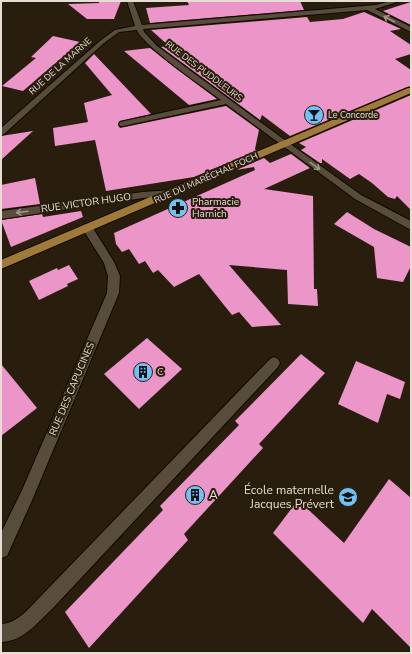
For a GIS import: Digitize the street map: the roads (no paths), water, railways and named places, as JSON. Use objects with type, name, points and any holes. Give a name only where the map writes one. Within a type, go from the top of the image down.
[{"type":"main road","name":"RUE DU MARÉCHAL FOCH","points":[[1,265],[172,193],[283,143],[411,90]]},
{"type":"street","name":"RUE DES PUDDLEURS","points":[[130,1],[141,33],[155,47],[358,197],[411,226]]},
{"type":"street","name":"RUE DE LA MARNE","points":[[1,132],[111,34],[123,29],[367,4],[377,7],[397,1]]},
{"type":"street","points":[[367,4],[411,30]]},
{"type":"street","points":[[123,124],[228,102]]},
{"type":"street","name":"RUE VICTOR HUGO","points":[[1,215],[143,195],[172,193]]},
{"type":"street","name":"RUE DES CAPUCINES","points":[[1,550],[34,478],[113,293],[114,276],[109,262],[87,228]]},
{"type":"street","points":[[1,633],[4,634],[21,627],[47,602],[274,363]]},
{"type":"place","name":"Le Concorde","points":[[314,115]]},
{"type":"place","name":"Pharmacie Harnich","points":[[178,208]]},
{"type":"place","name":"C","points":[[143,372]]},
{"type":"place","name":"A","points":[[195,495]]},
{"type":"place","name":"École maternelle Jacques Prévert","points":[[348,497]]}]
